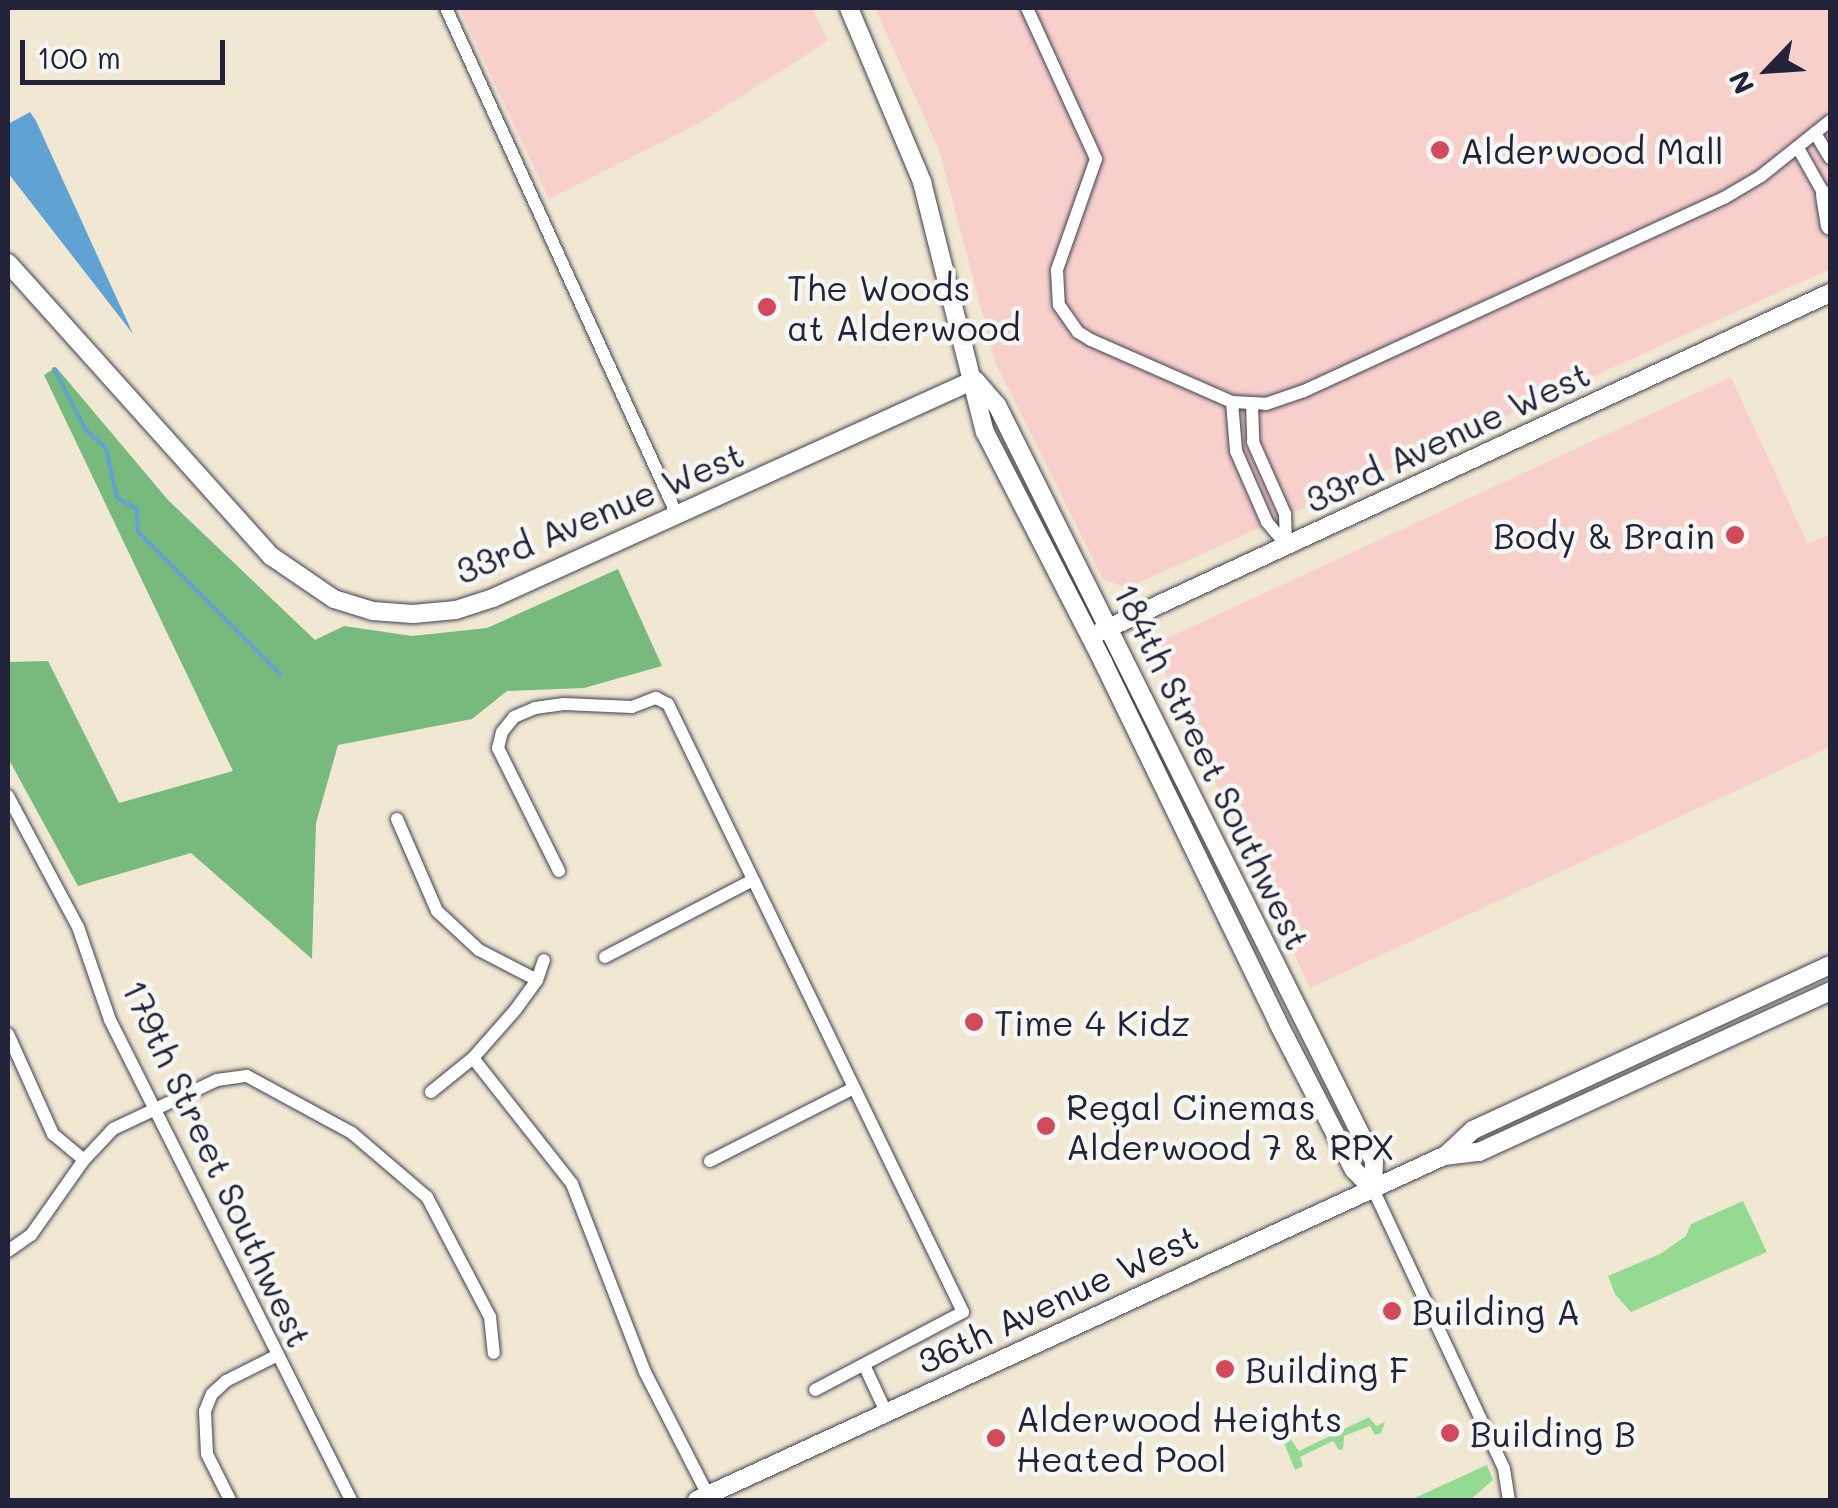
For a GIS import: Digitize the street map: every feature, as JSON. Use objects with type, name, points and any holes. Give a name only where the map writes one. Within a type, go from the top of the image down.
[{"type":"main road","name":"184th Street Southwest","points":[[850,8],[922,182],[985,432],[1200,814],[1374,1162],[1373,1189]]},
{"type":"main road","points":[[1828,201],[1830,226]]},
{"type":"main road","name":"33rd Avenue West","points":[[9,267],[271,556],[334,599],[373,611],[413,614],[456,610],[677,516],[974,380]]},
{"type":"main road","name":"33rd Avenue West","points":[[1099,632],[1830,293]]},
{"type":"main road","name":"184th Street Southwest","points":[[1099,632],[1242,946],[1354,1170],[1373,1189]]},
{"type":"main road","points":[[1200,814],[1198,831],[1246,928],[1242,946],[1257,953],[1277,992],[1301,1016]]},
{"type":"main road","name":"36th Avenue West","points":[[703,1498],[1444,1156],[1473,1130],[1830,965]]},
{"type":"main road","name":"36th Avenue West","points":[[1444,1156],[1479,1152],[1830,991]]},
{"type":"street","points":[[446,8],[677,516]]},
{"type":"street","points":[[1026,8],[1096,159],[1057,270],[1059,304],[1067,320],[1092,340],[1232,402],[1280,401],[1724,198],[1798,148],[1830,121]]},
{"type":"street","points":[[1815,133],[1830,158]]},
{"type":"street","points":[[1798,148],[1828,201]]},
{"type":"street","points":[[1232,402],[1236,451],[1266,522],[1287,546]]},
{"type":"street","points":[[1252,404],[1254,442],[1285,514],[1287,546]]},
{"type":"street","points":[[559,871],[498,748],[502,732],[514,717],[534,708],[564,704],[632,708],[656,698],[668,704],[963,1312],[815,1390]]},
{"type":"street","name":"179th Street Southwest","points":[[9,804],[78,927],[110,1020],[351,1500]]},
{"type":"street","points":[[397,820],[437,911],[479,950],[537,980]]},
{"type":"street","points":[[605,956],[753,880]]},
{"type":"street","points":[[431,1092],[473,1058],[537,980],[544,960]]},
{"type":"street","points":[[8,1034],[54,1134],[84,1160]]},
{"type":"street","points":[[473,1058],[572,1184],[645,1372],[703,1498]]},
{"type":"street","points":[[8,1251],[31,1235],[84,1160],[113,1129],[217,1080],[247,1076],[352,1133],[427,1196],[490,1318],[494,1353]]},
{"type":"street","points":[[710,1161],[854,1088]]},
{"type":"street","name":"184th Street Southwest","points":[[1373,1189],[1504,1469],[1508,1500]]},
{"type":"street","points":[[230,1500],[207,1454],[205,1411],[212,1394],[226,1381],[276,1356]]},
{"type":"street","points":[[864,1367],[886,1412]]},
{"type":"shaded area","points":[[459,8],[812,8],[828,41],[696,125],[549,199]]},
{"type":"shaded area","name":"Alderwood Mall","points":[[875,8],[1830,8],[1830,269],[1127,588],[1103,579],[995,362],[939,150]]},
{"type":"shaded area","points":[[1731,377],[1808,544],[1830,534],[1830,747],[1310,988],[1152,645]]},
{"type":"green space","points":[[56,367],[168,500],[315,640],[344,626],[412,636],[487,628],[618,569],[662,666],[584,688],[507,691],[472,719],[338,745],[316,823],[312,959],[191,853],[78,886],[8,758],[8,662],[48,661],[119,803],[233,771],[44,375]]},
{"type":"green space","points":[[1743,1201],[1767,1252],[1631,1312],[1615,1294],[1608,1276],[1660,1254],[1686,1236],[1691,1224]]},
{"type":"green space","points":[[1369,1417],[1376,1426],[1385,1422],[1381,1433],[1375,1435],[1370,1426],[1344,1436],[1343,1449],[1339,1450],[1333,1441],[1300,1457],[1303,1466],[1295,1470],[1284,1443],[1286,1433],[1299,1451]]},
{"type":"green space","points":[[1487,1465],[1493,1480],[1470,1500],[1410,1500]]},
{"type":"water","points":[[30,112],[133,334],[8,173],[8,124]]},
{"type":"waterway","points":[[54,369],[86,430],[106,448],[117,498],[137,509],[138,532],[281,675]]},
{"type":"place","name":"Alderwood Mall","points":[[1440,150]]},
{"type":"place","name":"The Woods at Alderwood","points":[[767,307]]},
{"type":"place","name":"Body & Brain","points":[[1735,535]]},
{"type":"place","name":"Time 4 Kidz","points":[[974,1022]]},
{"type":"place","name":"Regal Cinemas Alderwood 7 & RPX","points":[[1046,1126]]},
{"type":"place","name":"Building A","points":[[1392,1311]]},
{"type":"place","name":"Building F","points":[[1225,1369]]},
{"type":"place","name":"Building B","points":[[1450,1433]]},
{"type":"place","name":"Alderwood Heights Heated Pool","points":[[996,1438]]}]
